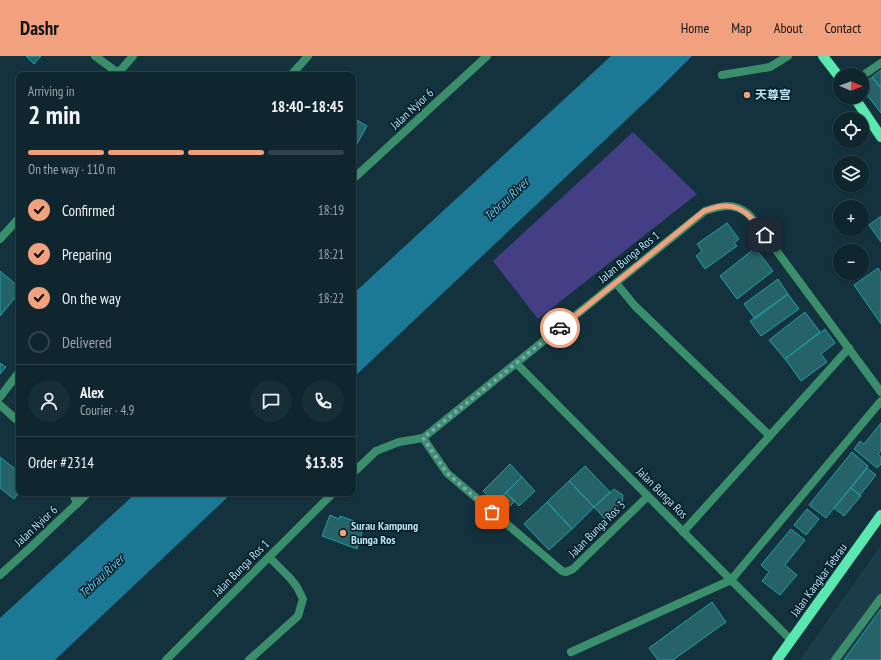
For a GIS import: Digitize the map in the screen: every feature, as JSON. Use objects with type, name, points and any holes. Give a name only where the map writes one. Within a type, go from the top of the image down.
[{"type":"main road","points":[[823,56],[833,69]]},
{"type":"main road","points":[[859,104],[881,137]]},
{"type":"main road","name":"Jalan Kangkar Tebrau","points":[[777,660],[881,516]]},
{"type":"street","points":[[95,56],[117,72]]},
{"type":"street","points":[[121,72],[133,56]]},
{"type":"street","points":[[294,72],[308,56]]},
{"type":"street","name":"Jalan Nyior 6","points":[[356,176],[488,56]]},
{"type":"street","points":[[722,75],[770,67],[788,56]]},
{"type":"street","points":[[869,71],[881,63]]},
{"type":"street","name":"Jalan Bunga Ros 1","points":[[356,470],[376,451],[399,442],[423,438],[704,211],[726,206],[737,208],[747,213],[756,223],[881,392]]},
{"type":"street","points":[[0,240],[16,221]]},
{"type":"street","points":[[616,283],[635,306],[770,436]]},
{"type":"street","points":[[683,532],[849,348]]},
{"type":"street","name":"Jalan Bunga Ros","points":[[516,363],[791,640]]},
{"type":"street","points":[[0,397],[16,376]]},
{"type":"street","points":[[571,652],[731,580],[881,402]]},
{"type":"street","points":[[0,405],[16,419]]},
{"type":"street","name":"Jalan Bunga Ros 3","points":[[423,438],[447,473],[562,571],[570,571],[573,569],[648,496]]},
{"type":"street","points":[[74,496],[77,504]]},
{"type":"street","name":"Jalan Nyior 6","points":[[0,575],[32,547],[85,496]]},
{"type":"street","name":"Jalan Bunga Ros 1","points":[[166,660],[330,496]]},
{"type":"street","points":[[249,660],[298,616],[303,599],[298,588],[290,578],[268,557]]},
{"type":"street","points":[[835,660],[881,598]]},
{"type":"shaded area","points":[[633,132],[697,194],[538,319],[493,261]]},
{"type":"shaded area","points":[[881,545],[881,660],[800,660]]},
{"type":"water","name":"Tebrau River","points":[[611,56],[692,56],[356,375],[356,291]]},
{"type":"water","name":"Tebrau River","points":[[133,496],[229,496],[55,660],[0,660],[0,618]]},
{"type":"building","points":[[26,56],[41,56],[34,64]]},
{"type":"building","points":[[881,70],[881,88],[872,77]]},
{"type":"building","points":[[872,77],[881,88],[881,113],[869,98],[869,79]]},
{"type":"building","points":[[356,120],[367,126],[356,146]]},
{"type":"building","points":[[881,216],[881,242],[869,225]]},
{"type":"building","points":[[727,223],[739,239],[734,243],[737,246],[705,269],[696,256],[702,251],[697,244]]},
{"type":"building","points":[[755,248],[773,271],[737,299],[720,276]]},
{"type":"building","points":[[878,268],[881,273],[881,324],[854,285],[861,280],[869,280],[869,274]]},
{"type":"building","points":[[0,271],[16,284],[16,297],[0,316]]},
{"type":"building","points":[[778,279],[788,294],[755,319],[744,304]]},
{"type":"building","points":[[788,294],[799,309],[761,336],[750,321]]},
{"type":"building","points":[[805,312],[820,332],[785,359],[769,340]]},
{"type":"building","points":[[825,329],[835,343],[821,354],[827,362],[801,381],[785,359]]},
{"type":"building","points":[[0,363],[6,367],[0,374]]},
{"type":"building","points":[[881,423],[881,451],[878,454],[881,457],[881,464],[877,468],[854,449],[860,441],[864,444]]},
{"type":"building","points":[[852,452],[868,466],[826,518],[809,505]]},
{"type":"building","points":[[0,457],[16,470],[16,496],[14,499],[0,488]]},
{"type":"building","points":[[510,464],[522,477],[495,503],[483,491]]},
{"type":"building","points":[[585,466],[610,492],[594,507],[569,481]]},
{"type":"building","points":[[867,468],[876,475],[860,495],[851,488]]},
{"type":"building","points":[[522,477],[535,491],[519,506],[506,493]]},
{"type":"building","points":[[569,481],[594,507],[572,529],[547,502]]},
{"type":"building","points":[[851,488],[861,496],[844,516],[834,508]]},
{"type":"building","points":[[614,489],[623,495],[622,502],[605,519],[594,507]]},
{"type":"building","points":[[506,493],[515,501],[505,511],[497,502]]},
{"type":"building","points":[[547,502],[572,529],[549,550],[524,524]]},
{"type":"building","points":[[807,509],[819,519],[806,535],[794,525]]},
{"type":"building","name":"Surau Kampung Bunga Ros","points":[[330,515],[339,519],[340,516],[354,521],[353,526],[363,529],[357,549],[322,536]]},
{"type":"building","points":[[791,529],[805,540],[785,565],[797,575],[780,595],[762,581],[769,572],[761,565]]},
{"type":"building","points":[[712,602],[726,622],[673,660],[658,660],[649,648]]},
{"type":"building","points":[[881,609],[881,660],[844,660]]},
{"type":"way so far","points":[[492,512],[447,473],[423,438],[560,328]]},
{"type":"place","name":"天尊宫","points":[[747,95]]},
{"type":"place","name":"Surau Kampung Bunga Ros","points":[[343,533]]},
{"type":"route","points":[[560,328],[704,211],[726,206],[737,208],[747,213],[765,235]]}]
